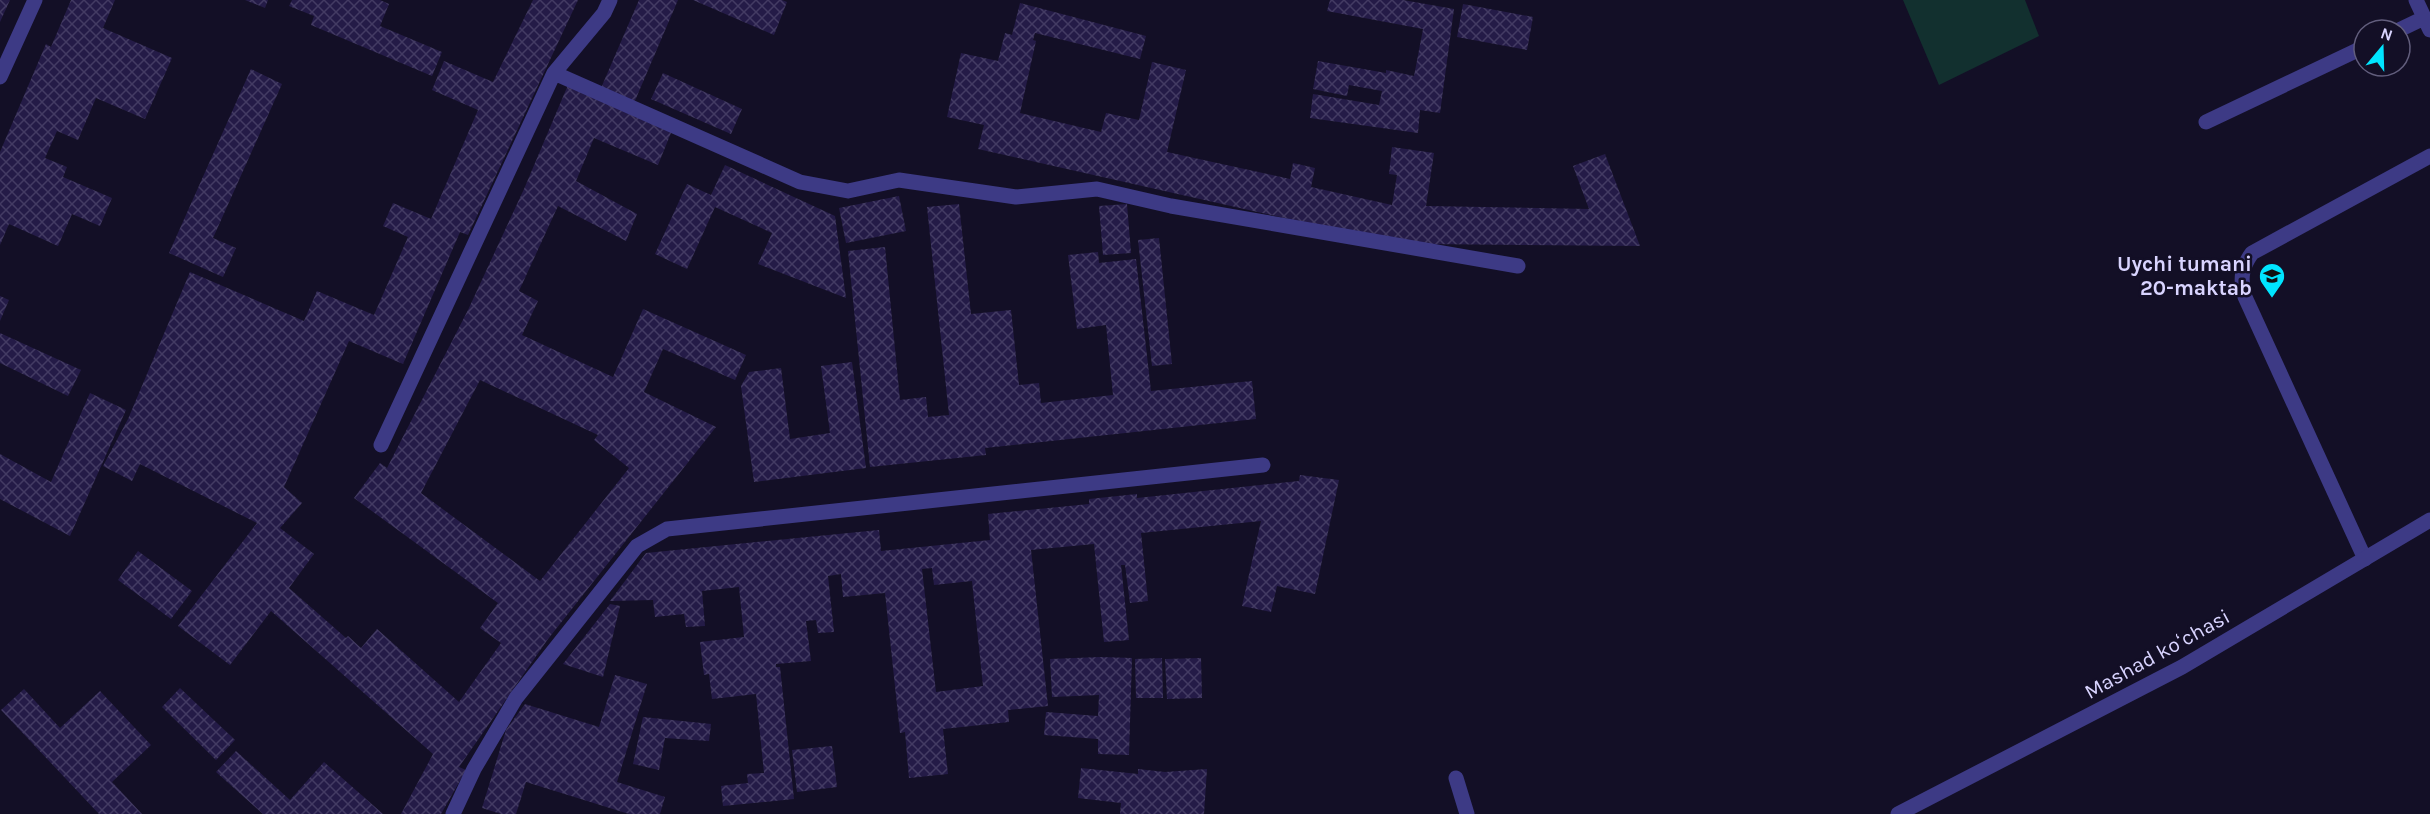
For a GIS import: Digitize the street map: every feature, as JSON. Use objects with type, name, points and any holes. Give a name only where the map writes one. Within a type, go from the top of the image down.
[{"type":"street","points":[[0,77],[35,0]]},
{"type":"street","points":[[381,445],[554,73],[604,13],[610,0]]},
{"type":"street","points":[[2412,27],[2427,24],[2416,0]]},
{"type":"street","points":[[2206,122],[2352,52]]},
{"type":"street","points":[[554,73],[800,182],[848,191],[899,180],[1016,196],[1097,189],[1171,206],[1518,267]]},
{"type":"street","points":[[2365,559],[2245,297],[2241,281],[2245,264],[2252,253],[2430,156]]},
{"type":"street","points":[[453,814],[474,769],[516,698],[638,546],[667,529],[1263,465]]},
{"type":"street","name":"Mashad koʻchasi","points":[[1898,814],[2182,667],[2430,520]]},
{"type":"street","points":[[1456,778],[1467,814]]},
{"type":"green space","points":[[1903,0],[2025,0],[2039,36],[1939,85]]},
{"type":"building","points":[[0,0],[10,0],[0,22]]},
{"type":"building","points":[[71,0],[115,0],[103,28],[172,58],[145,119],[96,98],[78,140],[57,131],[45,158],[67,167],[63,177],[112,198],[100,226],[72,214],[58,246],[9,224],[0,245],[0,152],[46,44],[51,47]]},
{"type":"building","points":[[245,0],[268,0],[265,8]]},
{"type":"building","points":[[292,0],[380,0],[389,4],[380,26],[442,52],[432,76],[311,25],[314,16],[289,6]]},
{"type":"building","points":[[533,0],[578,0],[468,235],[460,232],[403,364],[349,341],[284,487],[302,503],[280,528],[314,554],[289,588],[346,638],[348,636],[361,648],[377,629],[459,702],[501,643],[480,628],[498,603],[354,498],[380,463],[387,468],[468,310],[524,189],[568,85],[673,128],[658,165],[594,138],[576,181],[637,214],[626,241],[558,206],[519,291],[538,301],[522,335],[613,377],[643,309],[746,355],[735,380],[663,349],[644,392],[716,427],[548,639],[459,767],[466,770],[441,814],[401,814],[433,754],[271,611],[230,665],[178,626],[257,523],[140,464],[132,481],[103,466],[128,419],[190,272],[304,321],[317,291],[374,315],[408,237],[383,226],[393,203],[431,219],[478,110],[432,90],[444,61],[493,82]],"holes":[[[480,380],[598,435],[594,440],[629,468],[540,581],[421,493]]]},
{"type":"building","points":[[639,0],[678,0],[634,103],[601,88]]},
{"type":"building","points":[[693,0],[782,0],[787,2],[774,35]]},
{"type":"building","points":[[1330,0],[1403,0],[1454,9],[1440,113],[1420,110],[1418,133],[1310,118],[1313,94],[1379,105],[1382,91],[1349,85],[1347,96],[1313,89],[1318,61],[1414,76],[1423,29],[1327,11]]},
{"type":"building","points":[[1020,3],[1146,36],[1140,59],[1035,33],[1033,40],[1036,41],[1020,113],[1101,132],[1106,113],[1139,120],[1152,62],[1186,70],[1167,152],[1290,179],[1293,163],[1315,168],[1311,187],[1392,205],[1397,175],[1389,174],[1392,147],[1434,153],[1426,206],[1589,209],[1573,166],[1605,154],[1640,246],[1421,244],[1387,241],[978,149],[984,125],[947,117],[961,53],[998,61],[1005,33],[1012,35]]},
{"type":"building","points":[[1463,4],[1533,17],[1527,50],[1457,37]]},
{"type":"building","points":[[251,69],[282,84],[213,238],[236,248],[223,277],[169,253]]},
{"type":"building","points":[[663,73],[742,109],[731,134],[651,99]]},
{"type":"building","points":[[725,165],[835,216],[846,298],[758,264],[772,233],[715,207],[687,269],[655,254],[687,184],[711,195]]},
{"type":"building","points":[[899,196],[906,231],[846,243],[839,208]]},
{"type":"building","points":[[959,204],[971,314],[1011,310],[1019,385],[1039,383],[1041,403],[1113,395],[1106,325],[1077,329],[1068,255],[1098,252],[1099,263],[1136,259],[1151,391],[1252,381],[1256,419],[985,448],[986,455],[870,467],[848,251],[885,247],[900,400],[926,397],[928,417],[949,415],[927,207]]},
{"type":"building","points":[[1127,204],[1131,253],[1103,255],[1099,206]]},
{"type":"building","points":[[1159,238],[1172,364],[1152,366],[1138,240]]},
{"type":"building","points":[[0,296],[9,300],[0,321]]},
{"type":"building","points":[[0,333],[81,370],[68,396],[0,363]]},
{"type":"building","points":[[852,362],[866,468],[754,482],[741,386],[749,372],[781,368],[790,439],[830,433],[821,366]]},
{"type":"building","points":[[90,393],[126,410],[70,536],[0,499],[0,454],[51,482]]},
{"type":"building","points":[[1300,475],[1339,480],[1315,594],[1277,586],[1271,612],[1242,606],[1261,521],[1141,533],[1148,601],[1130,603],[1125,565],[1121,565],[1129,640],[1104,642],[1094,544],[1031,550],[1048,706],[1008,710],[1009,722],[943,729],[948,774],[909,778],[905,732],[900,733],[885,593],[843,597],[841,574],[828,576],[834,632],[818,633],[816,620],[806,621],[811,661],[776,664],[776,667],[780,667],[794,799],[723,806],[721,786],[748,783],[747,774],[764,773],[756,694],[712,699],[709,674],[704,675],[700,642],[744,637],[739,587],[702,591],[705,626],[686,627],[684,614],[655,617],[653,600],[610,601],[646,553],[879,530],[881,551],[990,540],[988,514],[1089,504],[1089,499],[1137,494],[1137,498],[1299,481]],"holes":[[[932,568],[934,585],[972,581],[983,686],[936,692],[922,569]]]},
{"type":"building","points":[[138,551],[192,591],[171,619],[118,580]]},
{"type":"building","points":[[610,604],[620,606],[603,677],[563,664]]},
{"type":"building","points":[[1132,658],[1129,755],[1098,754],[1098,739],[1044,735],[1046,712],[1098,716],[1099,695],[1052,697],[1050,659]]},
{"type":"building","points":[[1162,658],[1163,698],[1136,698],[1135,659]]},
{"type":"building","points":[[1201,658],[1202,698],[1167,699],[1165,659]]},
{"type":"building","points":[[615,675],[647,684],[617,782],[665,797],[660,814],[629,814],[526,782],[516,814],[501,814],[482,808],[506,730],[525,704],[599,727]]},
{"type":"building","points":[[180,688],[235,740],[216,760],[162,707]]},
{"type":"building","points":[[24,689],[60,728],[100,691],[151,745],[112,782],[142,814],[99,814],[1,710]]},
{"type":"building","points":[[643,717],[711,724],[709,741],[665,738],[659,770],[633,764]]},
{"type":"building","points":[[832,746],[837,787],[797,792],[792,750]]},
{"type":"building","points":[[236,751],[290,800],[324,762],[383,814],[263,814],[216,772]]},
{"type":"building","points":[[1081,768],[1138,774],[1138,769],[1165,772],[1207,769],[1204,814],[1120,814],[1121,803],[1078,798]]},
{"type":"place","name":"Uychi tumani 20-maktab","points":[[2272,299]]}]
